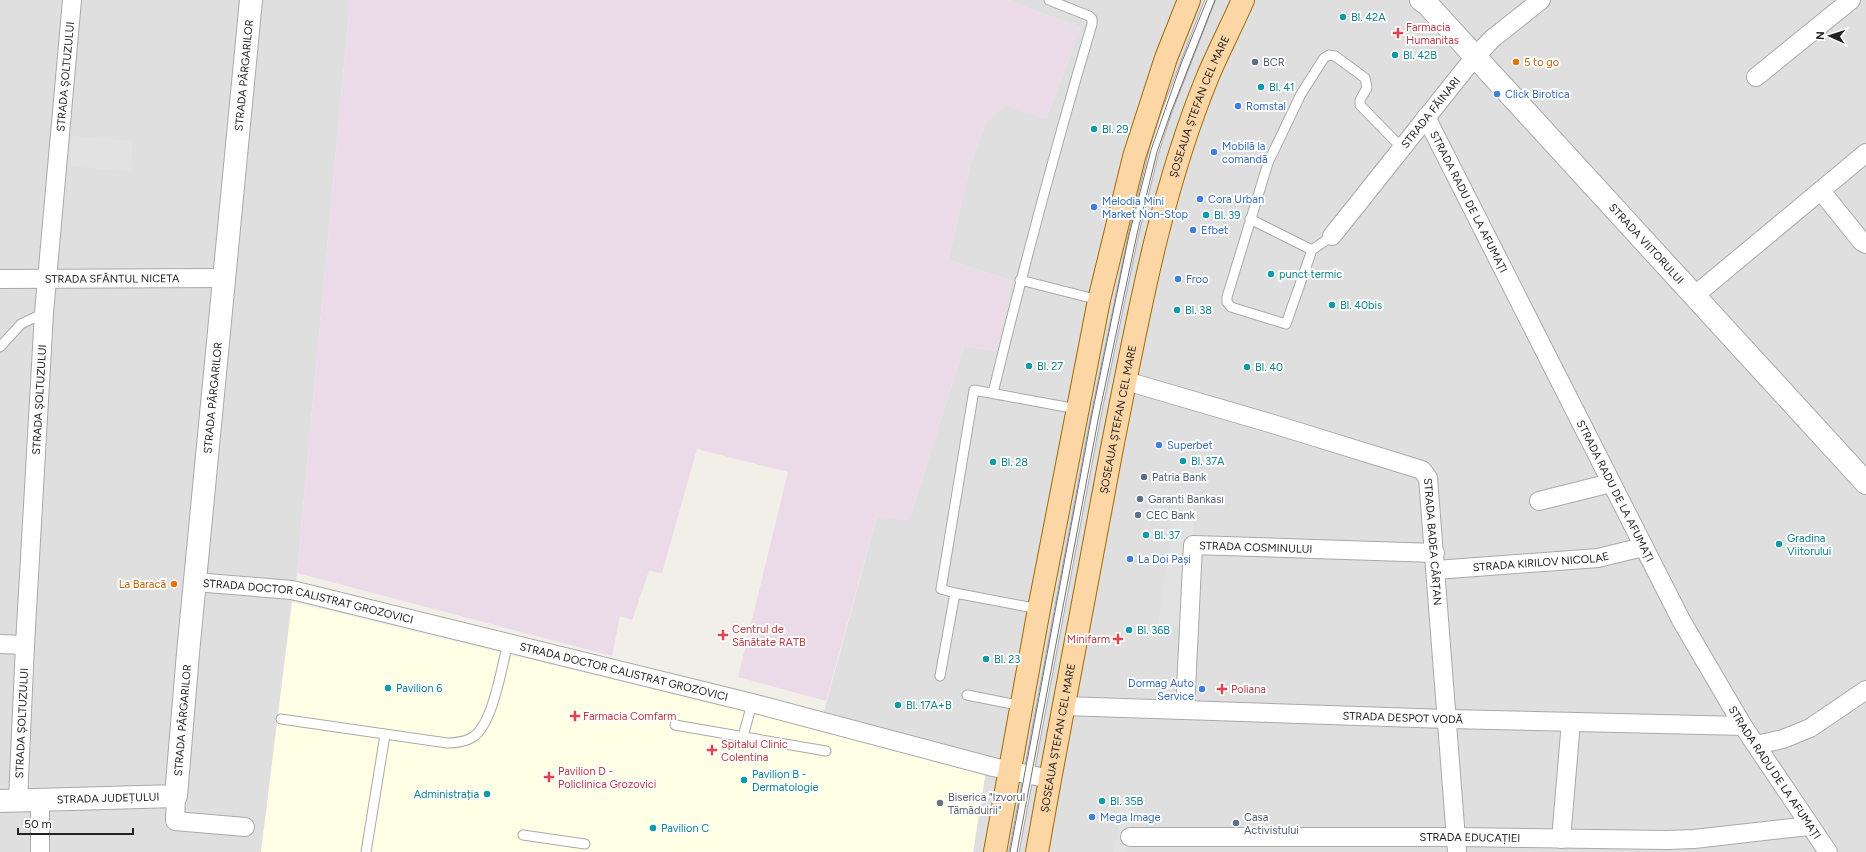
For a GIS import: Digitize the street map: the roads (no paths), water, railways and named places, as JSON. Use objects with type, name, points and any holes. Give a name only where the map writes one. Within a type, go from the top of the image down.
[{"type":"main road","name":"ȘOSEAUA ȘTEFAN CEL MARE","points":[[995,852],[1019,773],[1022,706],[1039,608],[1099,300],[1134,157],[1164,65],[1189,0]]},
{"type":"main road","name":"ȘOSEAUA ȘTEFAN CEL MARE","points":[[1037,852],[1126,382],[1155,244],[1177,165],[1208,76],[1243,0]]},
{"type":"street","name":"STRADA ȘOLTUZULUI","points":[[9,801],[25,645],[44,313],[72,0]]},
{"type":"street","name":"STRADA PÂRGARILOR","points":[[176,796],[251,0]]},
{"type":"street","name":"STRADA FĂINARI","points":[[1332,236],[1475,57],[1492,39],[1541,0]]},
{"type":"street","points":[[1756,77],[1851,0]]},
{"type":"street","name":"STRADA VIITORULUI","points":[[1425,1],[1866,483]]},
{"type":"street","name":"STRADA RADU DE LA AFUMAȚI","points":[[1426,117],[1610,483],[1681,620],[1743,726],[1809,826],[1828,852]]},
{"type":"street","points":[[1694,296],[1866,153]]},
{"type":"street","points":[[1821,191],[1862,242],[1866,244]]},
{"type":"street","name":"STRADA SFÂNTUL NICETA","points":[[0,279],[224,278]]},
{"type":"street","name":"STRADA BADEA CÂRȚAN","points":[[1126,382],[1273,424],[1422,470],[1430,482],[1456,844]]},
{"type":"street","points":[[1538,501],[1610,483]]},
{"type":"street","name":"STRADA COSMINULUI","points":[[1185,710],[1192,545],[1436,562]]},
{"type":"street","name":"STRADA KIRILOV NICOLAE","points":[[1436,562],[1598,558],[1643,547]]},
{"type":"street","name":"STRADA DOCTOR CALISTRAT GROZOVICI","points":[[195,582],[292,590],[508,642],[752,703],[1019,773],[1050,779]]},
{"type":"street","points":[[0,644],[25,645]]},
{"type":"street","points":[[1756,745],[1782,739],[1810,728],[1866,690]]},
{"type":"street","name":"STRADA DESPOT VODĂ","points":[[1064,706],[1447,719],[1743,726]]},
{"type":"street","points":[[1561,839],[1571,722]]},
{"type":"street","points":[[176,796],[175,821],[245,827]]},
{"type":"street","name":"STRADA JUDEȚULUI","points":[[9,801],[176,796]]},
{"type":"street","points":[[40,800],[40,852]]},
{"type":"street","name":"STRADA EDUCAȚIEI","points":[[1130,837],[1456,844],[1561,839],[1694,839],[1809,826]]},
{"type":"lane","points":[[994,393],[1020,280],[1092,24],[1092,19],[1089,16],[1049,0]]},
{"type":"lane","name":"ȘOSEAUA ȘTEFAN CEL MARE","points":[[1014,852],[1019,773],[1096,415],[1132,237],[1154,151],[1167,111],[1210,0]]},
{"type":"lane","points":[[1332,236],[1312,250],[1286,324],[1231,307],[1227,302],[1227,297],[1250,219],[1268,163],[1301,94],[1324,58],[1329,55],[1335,56],[1366,78],[1367,88],[1360,100],[1360,105],[1402,148]]},
{"type":"lane","points":[[1250,219],[1312,250]]},
{"type":"lane","points":[[1020,280],[1099,300]]},
{"type":"lane","points":[[0,347],[21,324],[44,313]]},
{"type":"lane","points":[[1039,608],[955,593],[941,589],[974,390],[1077,409]]},
{"type":"lane","points":[[940,676],[955,593]]},
{"type":"lane","points":[[281,719],[447,743],[461,742],[473,737],[483,727],[489,715],[508,642]]},
{"type":"lane","points":[[967,695],[1022,706]]},
{"type":"lane","points":[[743,736],[752,703]]},
{"type":"lane","points":[[675,725],[826,751]]},
{"type":"lane","points":[[366,852],[385,735]]},
{"type":"lane","points":[[522,835],[585,844]]},
{"type":"tram line","points":[[1010,852],[1092,414],[1129,235],[1151,150],[1181,64],[1207,0]]},
{"type":"tram line","points":[[1017,852],[1099,415],[1137,234],[1157,152],[1215,0]]},
{"type":"place","name":"Bl. 42A","points":[[1343,17]]},
{"type":"place","name":"Farmacia Humanitas","points":[[1398,33]]},
{"type":"place","name":"Bl. 42B","points":[[1395,55]]},
{"type":"place","name":"BCR","points":[[1255,62]]},
{"type":"place","name":"5 to go","points":[[1516,62]]},
{"type":"place","name":"Bl. 41","points":[[1261,87]]},
{"type":"place","name":"Click Birotica","points":[[1497,94]]},
{"type":"place","name":"Romstal","points":[[1238,106]]},
{"type":"place","name":"Bl. 29","points":[[1094,129]]},
{"type":"place","name":"Mobilă la comandă","points":[[1214,152]]},
{"type":"place","name":"Cora Urban","points":[[1200,199]]},
{"type":"place","name":"Melodia Mini Market Non-Stop","points":[[1094,207]]},
{"type":"place","name":"Bl. 39","points":[[1206,215]]},
{"type":"place","name":"Efbet","points":[[1193,230]]},
{"type":"place","name":"punct termic","points":[[1271,274]]},
{"type":"place","name":"Froo","points":[[1178,279]]},
{"type":"place","name":"Bl. 40bis","points":[[1332,305]]},
{"type":"place","name":"Bl. 38","points":[[1177,310]]},
{"type":"place","name":"Bl. 27","points":[[1029,366]]},
{"type":"place","name":"Bl. 40","points":[[1247,367]]},
{"type":"place","name":"Superbet","points":[[1159,445]]},
{"type":"place","name":"Bl. 37A","points":[[1183,461]]},
{"type":"place","name":"Bl. 28","points":[[993,462]]},
{"type":"place","name":"Patria Bank","points":[[1144,477]]},
{"type":"place","name":"Garanti Bankası","points":[[1140,499]]},
{"type":"place","name":"CEC Bank","points":[[1138,515]]},
{"type":"place","name":"Bl. 37","points":[[1146,535]]},
{"type":"place","name":"Gradina Viitorului","points":[[1779,544]]},
{"type":"place","name":"La Doi Pași","points":[[1130,559]]},
{"type":"place","name":"La Baracă","points":[[174,584]]},
{"type":"place","name":"Bl. 36B","points":[[1129,630]]},
{"type":"place","name":"Centrul de Sănătate RATB","points":[[723,635]]},
{"type":"place","name":"Minifarm","points":[[1118,639]]},
{"type":"place","name":"Bl. 23","points":[[986,659]]},
{"type":"place","name":"Pavilion 6","points":[[388,688]]},
{"type":"place","name":"Dormag Auto Service","points":[[1202,689]]},
{"type":"place","name":"Poliana","points":[[1222,689]]},
{"type":"place","name":"Bl. 17A+B","points":[[898,705]]},
{"type":"place","name":"Farmacia Comfarm","points":[[575,716]]},
{"type":"place","name":"Spitalul Clinic Colentina","points":[[712,750]]},
{"type":"place","name":"Pavilion D - Policlinica Grozovici","points":[[549,777]]},
{"type":"place","name":"Pavilion B - Dermatologie","points":[[744,780]]},
{"type":"place","name":"Administrația","points":[[487,794]]},
{"type":"place","name":"Bl. 35B","points":[[1102,801]]},
{"type":"place","name":"Biserica \"Izvorul Tămăduirii\"","points":[[940,803]]},
{"type":"place","name":"Mega Image","points":[[1092,817]]},
{"type":"place","name":"Casa Activistului","points":[[1236,823]]},
{"type":"place","name":"Pavilion C","points":[[653,828]]}]
